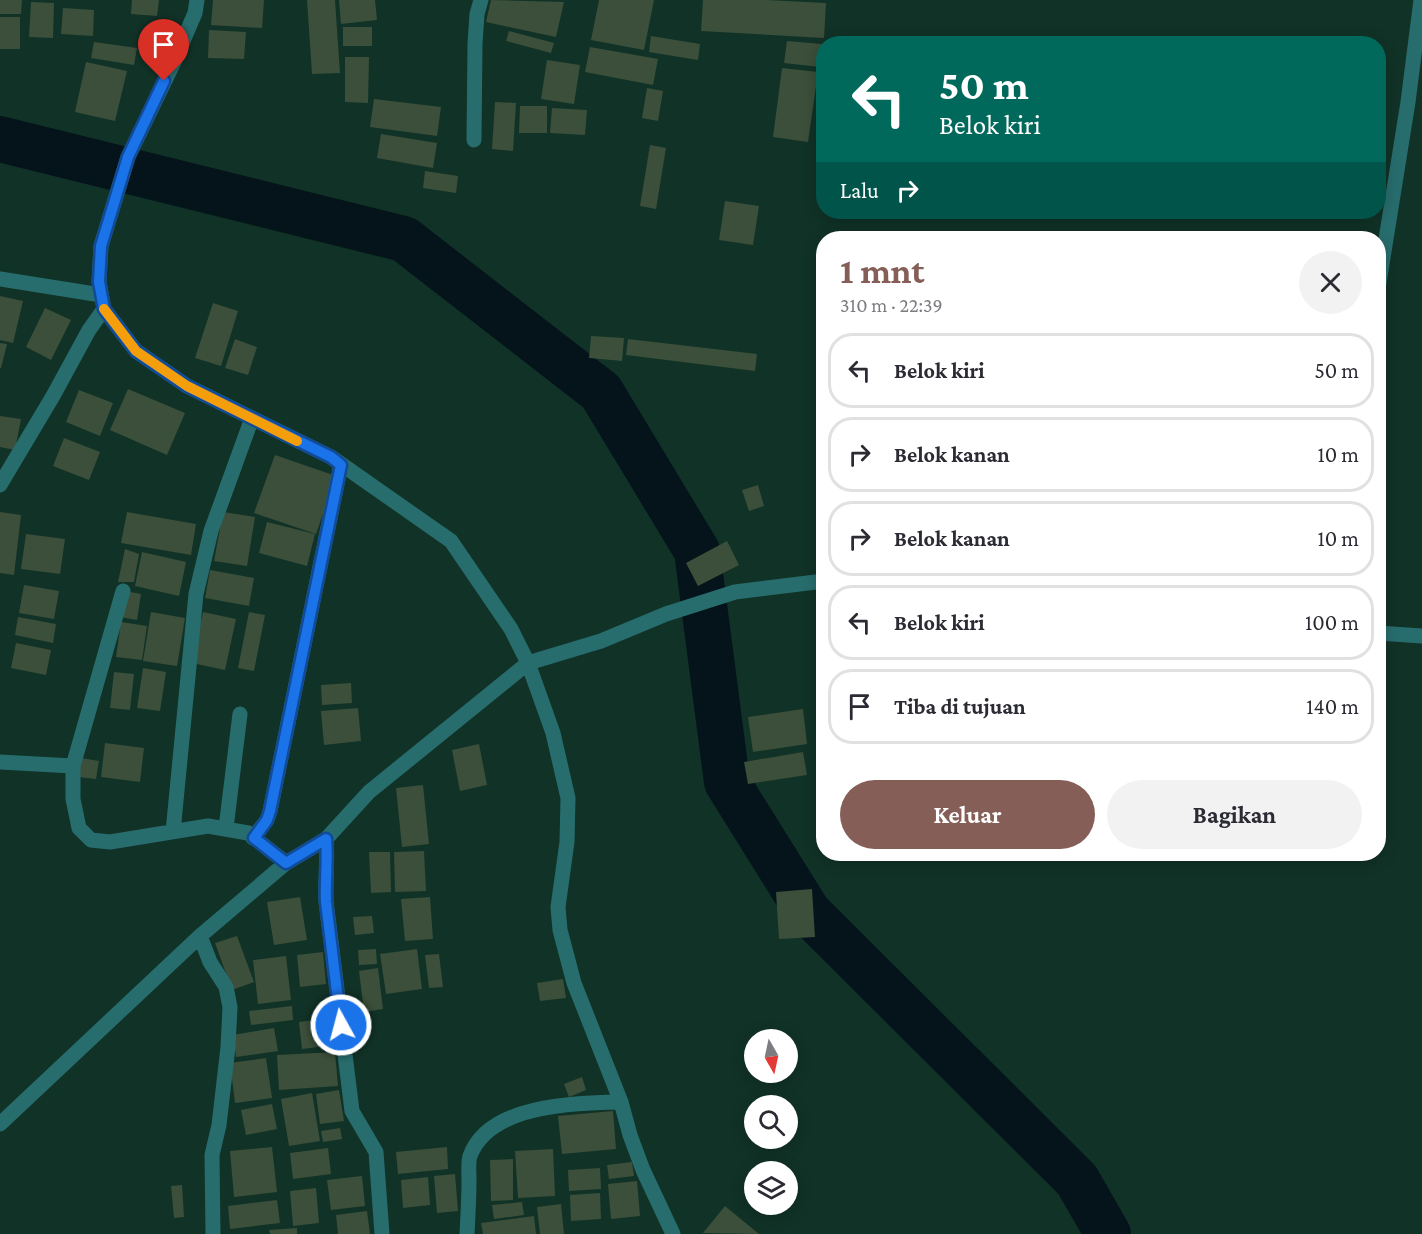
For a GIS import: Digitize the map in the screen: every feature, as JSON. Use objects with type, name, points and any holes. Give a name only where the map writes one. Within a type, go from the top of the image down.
[{"type":"street","points":[[197,0],[195,14],[174,63],[128,157],[101,246],[99,282],[103,302],[136,351],[187,386],[331,457],[451,541],[511,629],[528,663],[553,733],[568,798],[567,842],[558,907],[560,930],[574,983],[621,1102],[636,1152],[673,1234]]},
{"type":"street","points":[[474,140],[475,44],[477,14],[481,0]]},
{"type":"street","points":[[1386,239],[1408,102],[1421,0]]},
{"type":"street","points":[[0,279],[103,302]]},
{"type":"street","points":[[0,485],[53,396],[103,302]]},
{"type":"street","points":[[173,832],[196,594],[211,531],[252,418]]},
{"type":"street","points":[[254,838],[267,820],[270,811],[341,465]]},
{"type":"street","points":[[0,1124],[200,936],[286,863],[326,839],[369,792],[528,663],[601,641],[666,614],[735,592],[816,582]]},
{"type":"street","points":[[123,591],[73,766],[74,799],[79,828],[91,840],[110,842],[208,826],[226,828],[248,833],[286,863]]},
{"type":"street","points":[[1386,634],[1422,636]]},
{"type":"street","points":[[226,828],[240,714]]},
{"type":"street","points":[[0,762],[73,766]]},
{"type":"street","points":[[326,839],[328,863],[325,883],[326,902],[352,1111],[376,1152],[382,1234]]},
{"type":"street","points":[[200,936],[210,962],[226,987],[230,1007],[220,1114],[212,1155],[213,1234]]},
{"type":"street","points":[[467,1234],[469,1157],[484,1134],[507,1118],[542,1108],[621,1102]]},
{"type":"building","points":[[0,0],[22,0],[21,14],[0,14]]},
{"type":"building","points":[[132,0],[159,0],[157,16],[131,14]]},
{"type":"building","points":[[213,0],[264,0],[262,28],[211,25]]},
{"type":"building","points":[[307,0],[335,0],[340,73],[312,74]]},
{"type":"building","points":[[339,0],[375,0],[377,20],[341,24]]},
{"type":"building","points":[[491,0],[564,2],[556,37],[486,22]]},
{"type":"building","points":[[599,0],[654,0],[644,50],[591,40]]},
{"type":"building","points":[[703,0],[826,3],[824,36],[816,38],[701,31]]},
{"type":"building","points":[[31,2],[54,3],[53,38],[29,37]]},
{"type":"building","points":[[63,8],[94,10],[93,36],[61,34]]},
{"type":"building","points":[[0,17],[20,17],[20,49],[0,49]]},
{"type":"building","points":[[343,27],[372,27],[372,46],[343,46]]},
{"type":"building","points":[[209,30],[246,32],[244,59],[208,58]]},
{"type":"building","points":[[509,31],[554,43],[551,53],[506,41]]},
{"type":"building","points":[[651,36],[700,44],[698,60],[649,52]]},
{"type":"building","points":[[787,41],[816,43],[816,67],[784,63]]},
{"type":"building","points":[[94,42],[137,48],[134,65],[91,58]]},
{"type":"building","points":[[590,47],[658,59],[653,85],[585,72]]},
{"type":"building","points":[[345,57],[369,57],[368,103],[345,102]]},
{"type":"building","points":[[547,60],[580,65],[574,104],[541,99]]},
{"type":"building","points":[[86,62],[127,71],[115,121],[75,112]]},
{"type":"building","points":[[782,68],[816,72],[808,142],[773,137]]},
{"type":"building","points":[[647,88],[663,91],[658,121],[642,118]]},
{"type":"building","points":[[374,99],[441,107],[437,136],[370,127]]},
{"type":"building","points":[[495,102],[516,103],[513,151],[492,149]]},
{"type":"building","points":[[520,106],[547,106],[547,133],[519,133]]},
{"type":"building","points":[[552,108],[587,110],[585,135],[550,133]]},
{"type":"building","points":[[381,134],[437,143],[433,168],[377,158]]},
{"type":"building","points":[[650,145],[666,148],[656,209],[640,206]]},
{"type":"building","points":[[425,171],[458,176],[456,193],[423,188]]},
{"type":"building","points":[[725,201],[759,206],[753,245],[719,240]]},
{"type":"building","points":[[0,296],[23,301],[13,343],[0,340]]},
{"type":"building","points":[[213,303],[238,311],[221,366],[195,358]]},
{"type":"building","points":[[45,308],[71,320],[51,360],[26,347]]},
{"type":"building","points":[[591,336],[624,338],[622,361],[589,358]]},
{"type":"building","points":[[235,339],[257,347],[248,375],[225,368]]},
{"type":"building","points":[[628,339],[757,354],[755,371],[626,355]]},
{"type":"building","points":[[0,343],[7,344],[1,368],[0,368]]},
{"type":"building","points":[[128,389],[185,413],[167,455],[110,430]]},
{"type":"building","points":[[79,390],[113,403],[100,436],[66,422]]},
{"type":"building","points":[[0,416],[21,419],[15,450],[0,447]]},
{"type":"building","points":[[64,438],[100,452],[89,480],[53,466]]},
{"type":"building","points":[[275,455],[336,476],[316,534],[254,513]]},
{"type":"building","points":[[758,485],[764,506],[749,511],[742,490]]},
{"type":"building","points":[[0,512],[21,515],[14,575],[0,573]]},
{"type":"building","points":[[127,512],[196,524],[191,555],[121,543]]},
{"type":"building","points":[[223,512],[255,517],[247,566],[214,561]]},
{"type":"building","points":[[267,522],[315,534],[307,566],[259,553]]},
{"type":"building","points":[[26,534],[65,539],[60,574],[21,569]]},
{"type":"building","points":[[727,541],[739,565],[698,586],[686,563]]},
{"type":"building","points":[[125,549],[139,554],[134,582],[118,582]]},
{"type":"building","points":[[142,552],[186,562],[179,596],[135,586]]},
{"type":"building","points":[[210,570],[254,578],[249,606],[205,598]]},
{"type":"building","points":[[24,585],[59,591],[54,619],[19,613]]},
{"type":"building","points":[[125,591],[141,594],[137,620],[120,617]]},
{"type":"building","points":[[151,612],[185,618],[177,666],[143,661]]},
{"type":"building","points":[[203,612],[236,619],[225,670],[192,663]]},
{"type":"building","points":[[249,612],[265,615],[254,671],[238,668]]},
{"type":"building","points":[[18,617],[56,624],[53,643],[15,635]]},
{"type":"building","points":[[121,622],[147,626],[142,660],[116,657]]},
{"type":"building","points":[[16,643],[51,650],[46,675],[11,668]]},
{"type":"building","points":[[143,668],[166,672],[160,711],[137,708]]},
{"type":"building","points":[[114,672],[134,674],[130,710],[110,708]]},
{"type":"building","points":[[351,683],[352,703],[322,705],[321,685]]},
{"type":"building","points":[[358,708],[361,741],[324,745],[321,711]]},
{"type":"building","points":[[803,709],[807,744],[753,752],[748,717]]},
{"type":"building","points":[[105,743],[144,748],[140,782],[101,777]]},
{"type":"building","points":[[479,744],[487,785],[460,791],[452,750]]},
{"type":"building","points":[[803,752],[807,775],[748,784],[744,762]]},
{"type":"building","points":[[81,758],[99,761],[96,779],[78,777]]},
{"type":"building","points":[[423,785],[429,844],[402,847],[396,788]]},
{"type":"building","points":[[424,851],[426,891],[395,892],[394,852]]},
{"type":"building","points":[[369,852],[390,852],[391,892],[371,893]]},
{"type":"building","points":[[812,889],[815,937],[779,939],[776,892]]},
{"type":"building","points":[[300,897],[307,940],[274,945],[267,902]]},
{"type":"building","points":[[430,897],[433,939],[405,941],[401,899]]},
{"type":"building","points":[[372,916],[374,933],[355,935],[353,917]]},
{"type":"building","points":[[237,936],[254,982],[232,990],[215,943]]},
{"type":"building","points":[[376,949],[377,964],[359,965],[358,950]]},
{"type":"building","points":[[417,949],[422,989],[386,994],[380,954]]},
{"type":"building","points":[[323,952],[326,984],[300,987],[297,955]]},
{"type":"building","points":[[439,954],[443,987],[429,988],[425,955]]},
{"type":"building","points":[[286,956],[291,1000],[258,1004],[253,960]]},
{"type":"building","points":[[378,968],[383,1009],[364,1012],[359,971]]},
{"type":"building","points":[[563,979],[566,998],[540,1001],[537,983]]},
{"type":"building","points":[[292,1006],[293,1020],[251,1025],[249,1011]]},
{"type":"building","points":[[330,1018],[334,1045],[302,1049],[299,1022]]},
{"type":"building","points":[[274,1028],[278,1051],[236,1057],[233,1035]]},
{"type":"building","points":[[335,1052],[338,1086],[279,1090],[277,1055]]},
{"type":"building","points":[[266,1058],[272,1098],[235,1103],[230,1063]]},
{"type":"building","points":[[582,1077],[586,1090],[569,1097],[564,1084]]},
{"type":"building","points":[[339,1090],[344,1121],[320,1124],[316,1094]]},
{"type":"building","points":[[312,1093],[320,1141],[289,1146],[281,1099]]},
{"type":"building","points":[[272,1104],[277,1129],[246,1135],[241,1110]]},
{"type":"building","points":[[613,1111],[616,1149],[562,1154],[558,1116]]},
{"type":"building","points":[[340,1128],[342,1139],[323,1142],[321,1131]]},
{"type":"building","points":[[272,1147],[277,1192],[234,1197],[230,1151]]},
{"type":"building","points":[[447,1147],[448,1169],[398,1174],[396,1152]]},
{"type":"building","points":[[328,1148],[331,1174],[293,1179],[290,1153]]},
{"type":"building","points":[[553,1149],[555,1196],[518,1198],[515,1151]]},
{"type":"building","points":[[513,1159],[513,1200],[491,1201],[490,1160]]},
{"type":"building","points":[[632,1162],[634,1176],[609,1179],[607,1165]]},
{"type":"building","points":[[600,1168],[601,1189],[569,1191],[568,1170]]},
{"type":"building","points":[[455,1174],[458,1211],[437,1213],[434,1176]]},
{"type":"building","points":[[362,1176],[365,1206],[331,1210],[327,1180]]},
{"type":"building","points":[[428,1177],[430,1205],[403,1208],[401,1180]]},
{"type":"building","points":[[637,1181],[640,1216],[611,1219],[608,1184]]},
{"type":"building","points":[[182,1185],[184,1217],[174,1218],[171,1186]]},
{"type":"building","points":[[316,1188],[319,1223],[293,1226],[290,1191]]},
{"type":"building","points":[[600,1193],[601,1219],[571,1221],[570,1195]]},
{"type":"building","points":[[277,1200],[280,1223],[230,1229],[228,1206]]},
{"type":"building","points":[[522,1202],[524,1215],[494,1219],[492,1205]]},
{"type":"building","points":[[561,1204],[564,1234],[540,1234],[537,1207]]},
{"type":"building","points":[[725,1206],[759,1234],[703,1233]]},
{"type":"building","points":[[367,1211],[370,1234],[338,1234],[336,1215]]},
{"type":"building","points":[[534,1216],[536,1234],[483,1234],[481,1223]]},
{"type":"building","points":[[297,1228],[297,1234],[270,1234],[269,1230]]},
{"type":"waterway","points":[[0,139],[404,239],[601,392],[697,551],[727,782],[808,912],[1077,1180],[1108,1234]]},
{"type":"slow traffic","points":[[104,309],[136,351],[187,386],[297,441]]},
{"type":"route","points":[[164,81],[128,157],[101,246],[99,282],[104,309],[136,351],[187,386],[331,457],[341,465],[270,811],[267,820],[254,838],[286,863],[326,839],[328,863],[325,883],[326,902],[341,1025]]}]
